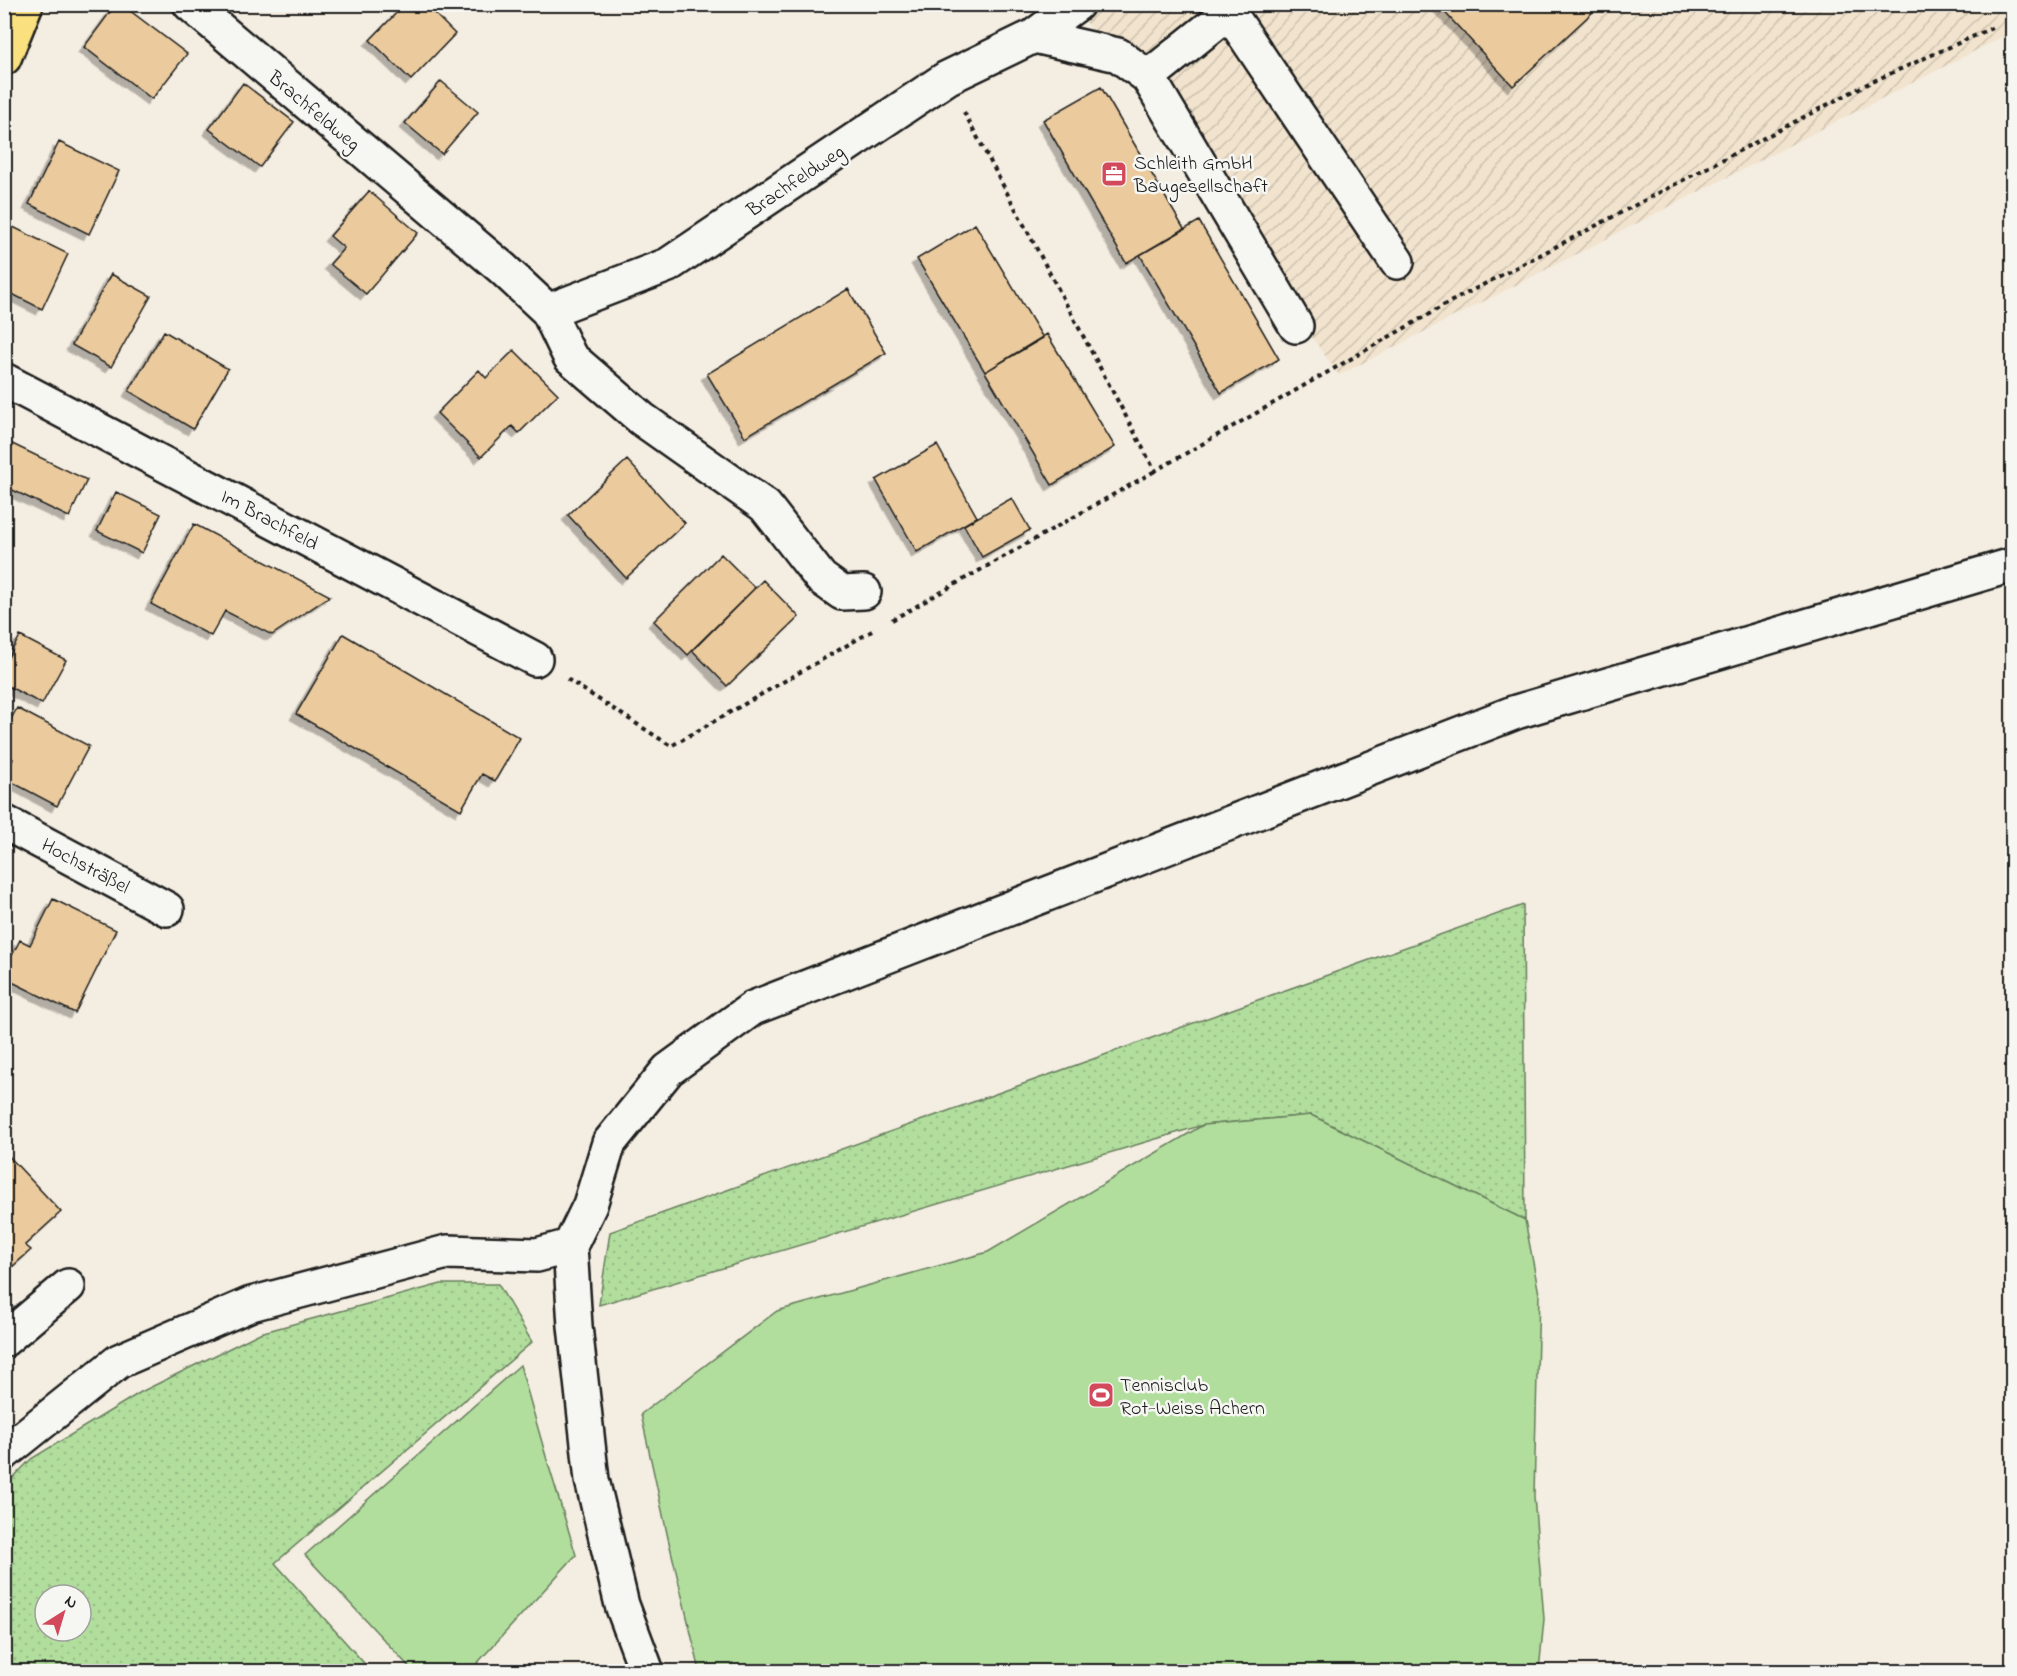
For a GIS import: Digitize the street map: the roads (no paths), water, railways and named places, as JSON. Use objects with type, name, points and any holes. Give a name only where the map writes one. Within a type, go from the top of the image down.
[{"type":"main road","points":[[4,58],[27,4]]},
{"type":"street","name":"Brachfeldweg","points":[[189,4],[502,267],[548,311],[570,357],[642,419],[765,506],[820,578],[843,592],[864,592]]},
{"type":"street","name":"Brachfeldweg","points":[[548,311],[668,265],[947,78],[1035,36],[1077,4]]},
{"type":"street","points":[[1148,77],[1234,8],[1397,262]]},
{"type":"street","points":[[1035,36],[1118,55],[1148,77],[1296,326]]},
{"type":"street","name":"Im Brachfeld","points":[[4,380],[535,658]]},
{"type":"street","points":[[647,1671],[622,1605],[592,1480],[575,1326],[570,1246],[590,1205],[609,1143],[668,1070],[753,1008],[1516,712],[2013,565]]},
{"type":"street","name":"Hochsträßel","points":[[4,822],[166,909]]},
{"type":"street","points":[[4,1453],[119,1361],[251,1304],[447,1252],[537,1254],[570,1246]]},
{"type":"street","points":[[4,1340],[68,1286]]},
{"type":"place","name":"Schleith GmbH Baugesellschaft","points":[[1114,174]]},
{"type":"place","name":"Tennisclub Rot-Weiss Achern","points":[[1101,1395]]}]
